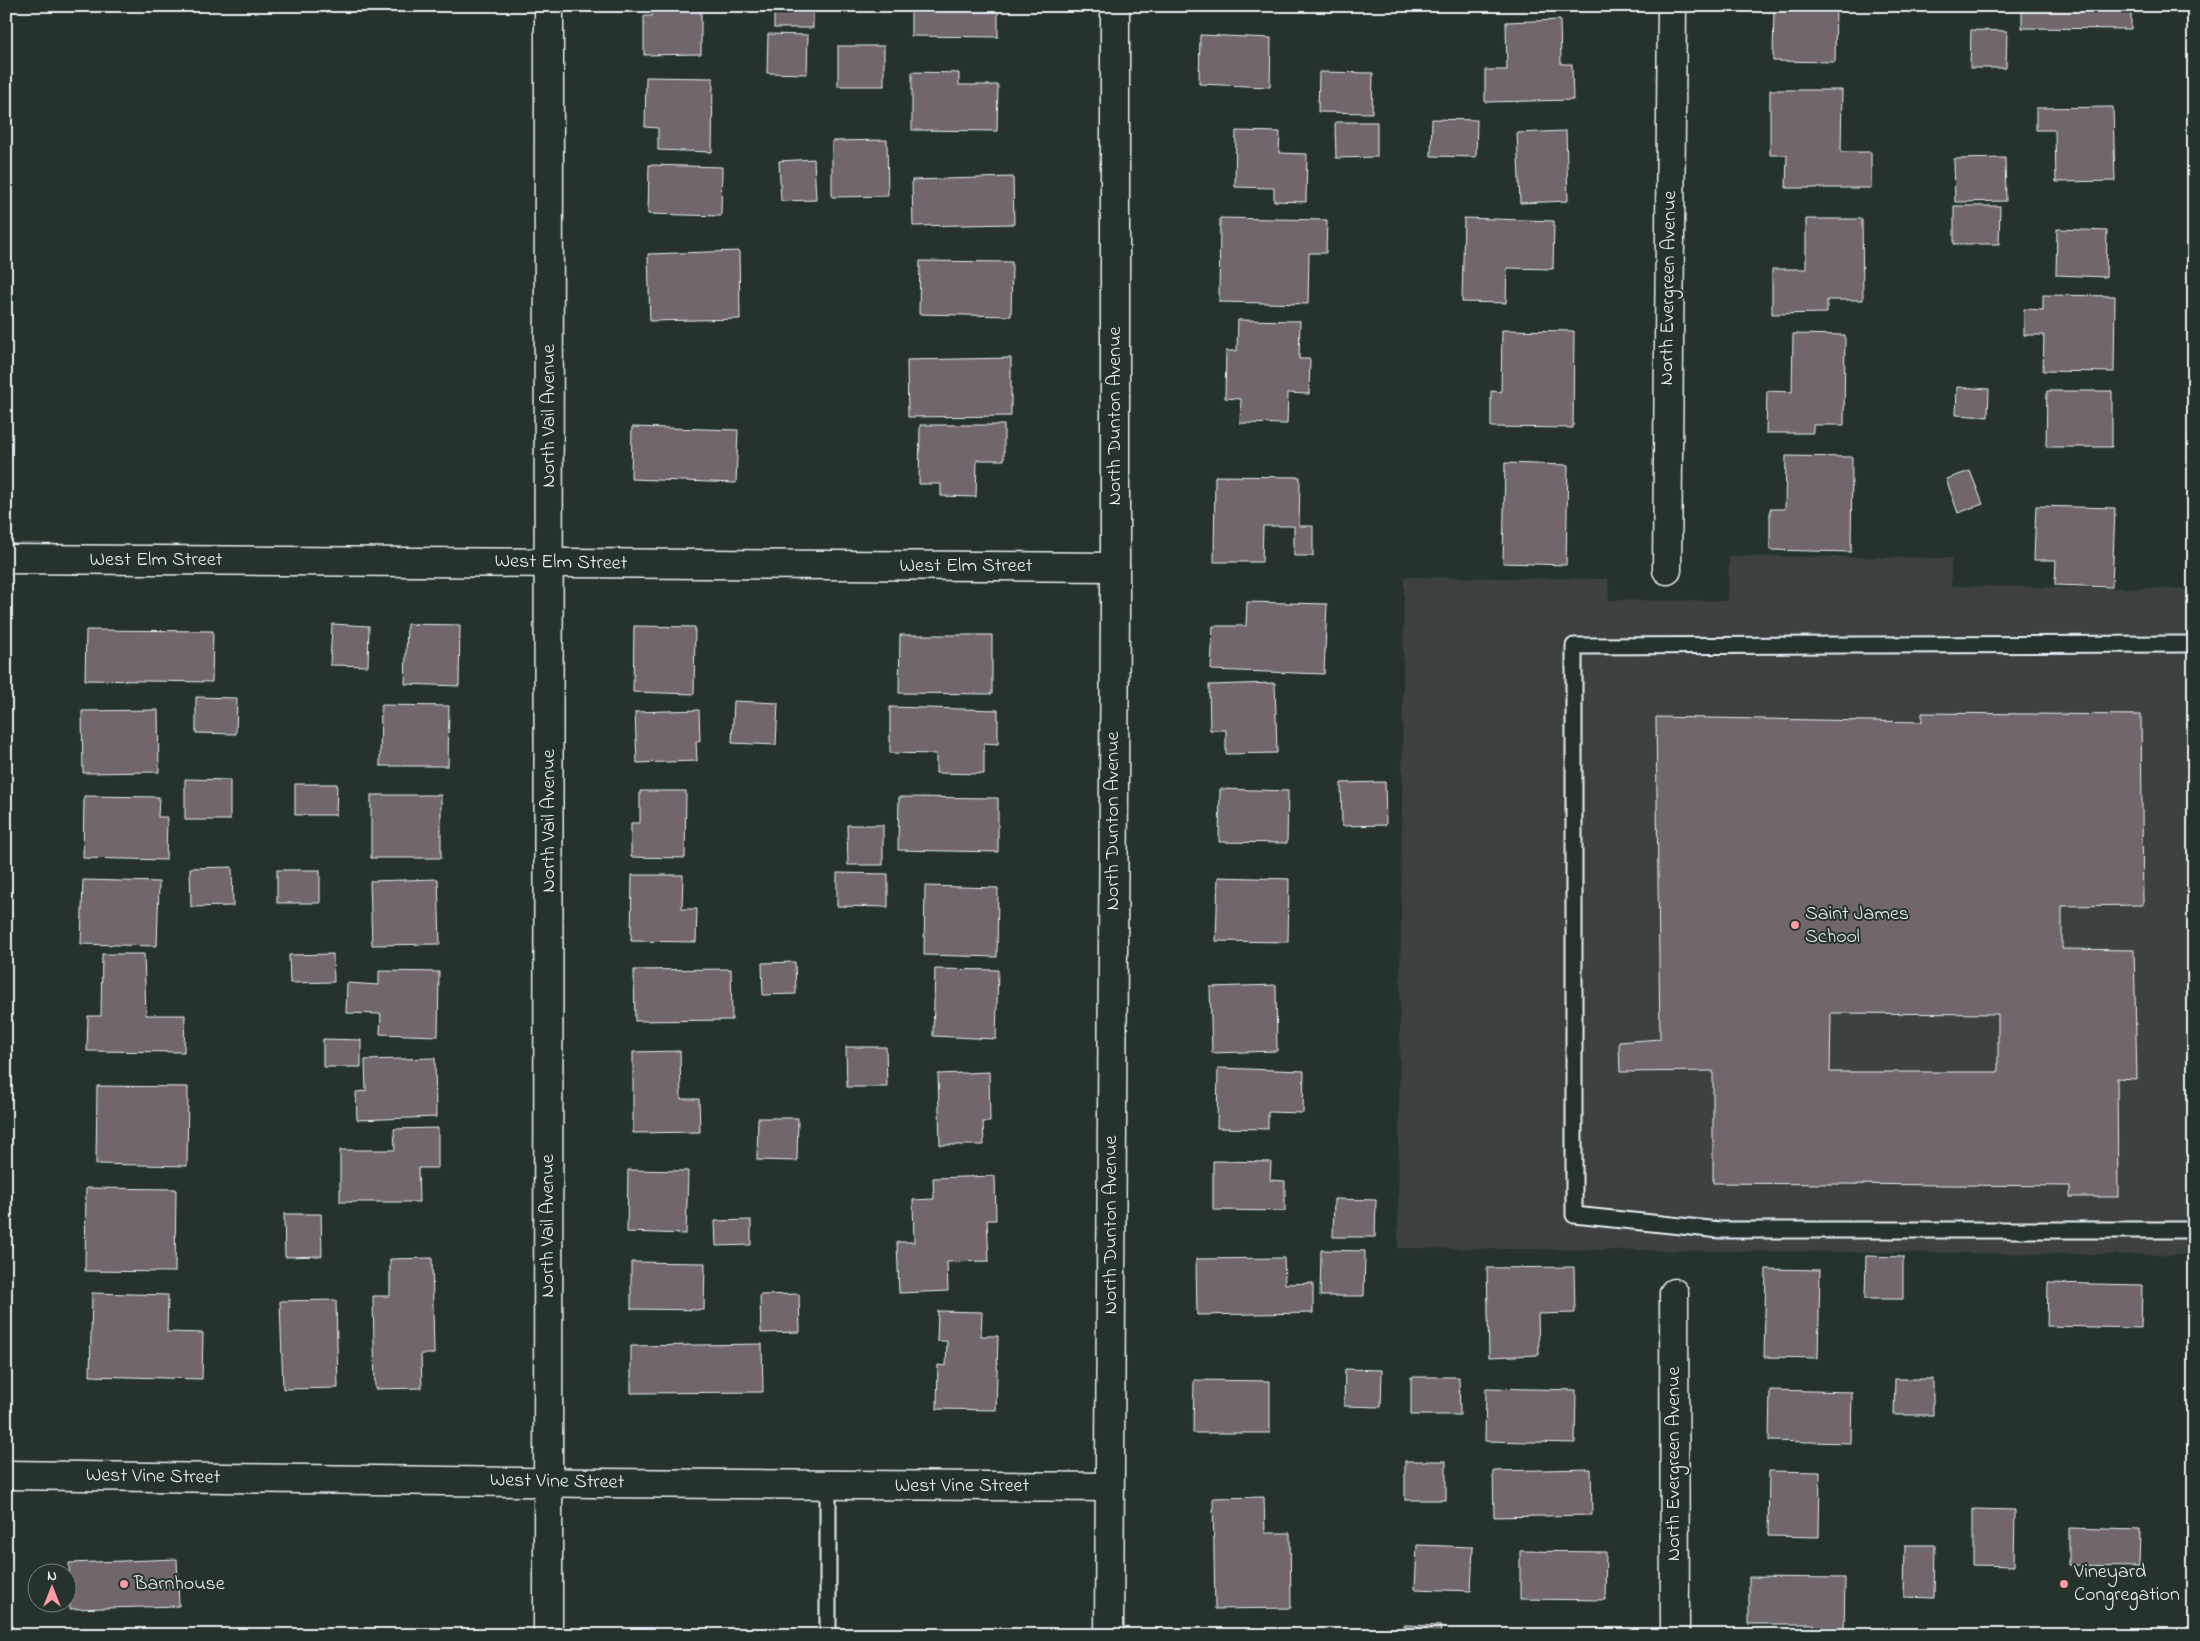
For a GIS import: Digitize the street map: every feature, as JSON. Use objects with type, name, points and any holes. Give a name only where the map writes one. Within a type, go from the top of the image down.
[{"type":"street","name":"North Vail Avenue","points":[[548,1635],[549,6]]},
{"type":"street","name":"North Dunton Avenue","points":[[1109,1635],[1115,567],[1114,6]]},
{"type":"street","name":"North Evergreen Avenue","points":[[1667,570],[1672,6]]},
{"type":"street","name":"West Elm Street","points":[[6,559],[1115,567]]},
{"type":"street","name":"North Evergreen Avenue","points":[[1674,1293],[1675,1635]]},
{"type":"street","name":"West Vine Street","points":[[6,1475],[1109,1487]]},
{"type":"lane","points":[[2194,644],[1574,646],[1574,1216],[1720,1230],[2194,1230]]},
{"type":"lane","points":[[828,1485],[828,1635]]},
{"type":"shaded area","name":"Saint James School","points":[[1729,556],[1951,558],[1951,586],[2192,589],[2186,1255],[1398,1248],[1404,577],[1608,579],[1609,600],[1728,601]]},
{"type":"building","points":[[652,6],[701,6],[701,54],[644,55],[644,16],[652,16]]},
{"type":"building","points":[[774,6],[813,6],[813,28],[774,28]]},
{"type":"building","points":[[911,6],[998,6],[998,37],[911,36]]},
{"type":"building","points":[[1774,6],[1836,6],[1835,62],[1773,61]]},
{"type":"building","points":[[2022,6],[2131,6],[2131,29],[2022,28]]},
{"type":"building","points":[[1560,20],[1561,64],[1572,64],[1573,100],[1485,102],[1485,70],[1507,70],[1506,22]]},
{"type":"building","points":[[1971,30],[2007,31],[2006,68],[1970,68]]},
{"type":"building","points":[[768,34],[808,35],[807,74],[767,73]]},
{"type":"building","points":[[1200,35],[1271,38],[1270,87],[1199,84]]},
{"type":"building","points":[[838,46],[884,46],[884,86],[838,86]]},
{"type":"building","points":[[912,72],[959,73],[959,85],[998,85],[997,131],[912,130]]},
{"type":"building","points":[[1319,72],[1373,73],[1372,113],[1318,112]]},
{"type":"building","points":[[646,77],[713,78],[712,152],[658,150],[658,128],[645,127]]},
{"type":"building","points":[[1770,90],[1842,90],[1841,152],[1871,152],[1871,188],[1786,188],[1787,155],[1770,155]]},
{"type":"building","points":[[2113,107],[2115,181],[2056,182],[2055,130],[2036,130],[2036,108]]},
{"type":"building","points":[[1432,119],[1477,120],[1476,157],[1431,156]]},
{"type":"building","points":[[1335,122],[1377,122],[1377,157],[1336,158]]},
{"type":"building","points":[[1236,131],[1280,132],[1279,153],[1307,154],[1306,202],[1274,201],[1274,188],[1235,187]]},
{"type":"building","points":[[1566,131],[1568,201],[1520,203],[1517,133]]},
{"type":"building","points":[[887,140],[888,196],[832,197],[832,141]]},
{"type":"building","points":[[2005,158],[2006,201],[1955,202],[1954,159]]},
{"type":"building","points":[[814,159],[816,200],[781,201],[779,161]]},
{"type":"building","points":[[649,165],[722,167],[721,216],[648,214]]},
{"type":"building","points":[[1013,177],[1014,224],[913,226],[912,180]]},
{"type":"building","points":[[1954,206],[2000,206],[1999,244],[1954,244]]},
{"type":"building","points":[[1220,218],[1327,220],[1326,253],[1309,253],[1308,304],[1219,302]]},
{"type":"building","points":[[1464,218],[1554,221],[1553,269],[1507,268],[1506,303],[1462,302]]},
{"type":"building","points":[[1806,219],[1862,219],[1863,300],[1827,300],[1827,313],[1772,314],[1772,269],[1806,269]]},
{"type":"building","points":[[2057,229],[2107,231],[2106,277],[2056,275]]},
{"type":"building","points":[[739,251],[740,319],[650,321],[648,254]]},
{"type":"building","points":[[920,261],[1012,262],[1011,316],[919,314]]},
{"type":"building","points":[[2043,295],[2115,296],[2114,372],[2043,371],[2044,335],[2024,335],[2024,309],[2043,310]]},
{"type":"building","points":[[1238,320],[1300,321],[1299,359],[1310,359],[1309,394],[1288,393],[1287,424],[1240,423],[1241,399],[1225,398],[1226,351],[1237,351]]},
{"type":"building","points":[[1502,330],[1574,331],[1573,428],[1491,427],[1491,391],[1501,392]]},
{"type":"building","points":[[1793,334],[1845,335],[1844,425],[1813,425],[1813,433],[1766,433],[1767,391],[1792,392]]},
{"type":"building","points":[[1011,358],[1011,416],[908,417],[907,360]]},
{"type":"building","points":[[1957,387],[1989,389],[1988,417],[1956,415]]},
{"type":"building","points":[[2047,391],[2112,391],[2112,447],[2046,447]]},
{"type":"building","points":[[920,425],[1004,425],[1004,460],[977,460],[976,497],[941,496],[941,484],[919,484]]},
{"type":"building","points":[[632,427],[738,430],[736,483],[631,479]]},
{"type":"building","points":[[1786,456],[1852,457],[1851,552],[1770,550],[1770,509],[1785,509]]},
{"type":"building","points":[[1505,463],[1568,465],[1566,565],[1503,563]]},
{"type":"building","points":[[1970,471],[1983,504],[1958,513],[1946,479]]},
{"type":"building","points":[[1215,476],[1300,477],[1299,526],[1313,526],[1313,556],[1294,556],[1294,526],[1263,526],[1262,562],[1214,562]]},
{"type":"building","points":[[2036,506],[2115,508],[2112,587],[2055,585],[2056,560],[2034,560]]},
{"type":"building","points":[[1247,602],[1327,604],[1324,674],[1211,670],[1213,626],[1246,626]]},
{"type":"building","points":[[332,624],[369,626],[368,666],[330,665]]},
{"type":"building","points":[[407,624],[460,625],[459,686],[405,684]]},
{"type":"building","points":[[634,626],[695,627],[694,694],[633,692]]},
{"type":"building","points":[[86,630],[213,631],[212,682],[85,680]]},
{"type":"building","points":[[900,635],[992,635],[992,694],[899,693]]},
{"type":"building","points":[[1275,683],[1277,753],[1226,754],[1226,730],[1210,730],[1209,685]]},
{"type":"building","points":[[196,697],[237,698],[236,734],[196,733]]},
{"type":"building","points":[[734,701],[778,703],[776,745],[732,743]]},
{"type":"building","points":[[381,705],[449,706],[448,766],[380,766]]},
{"type":"building","points":[[890,707],[998,710],[998,744],[984,743],[984,774],[936,773],[936,754],[890,753]]},
{"type":"building","points":[[158,710],[159,772],[83,773],[82,711]]},
{"type":"building","points":[[699,710],[700,741],[696,741],[697,761],[637,763],[635,712]]},
{"type":"building","points":[[1922,713],[2141,715],[2143,905],[2062,906],[2062,949],[2134,950],[2137,1079],[2117,1078],[2118,1197],[2070,1197],[2070,1186],[1713,1183],[1713,1071],[1620,1072],[1619,1042],[1660,1039],[1656,717],[1922,722]],"holes":[[[1831,1013],[1998,1014],[1998,1072],[1830,1072]]]},
{"type":"building","points":[[185,779],[230,780],[230,820],[185,820]]},
{"type":"building","points":[[1385,782],[1386,825],[1342,826],[1341,783]]},
{"type":"building","points":[[295,784],[337,784],[336,815],[295,815]]},
{"type":"building","points":[[1220,789],[1288,791],[1287,843],[1219,842]]},
{"type":"building","points":[[640,791],[686,791],[685,858],[631,857],[631,823],[640,823]]},
{"type":"building","points":[[371,795],[441,795],[441,858],[371,858]]},
{"type":"building","points":[[84,796],[159,797],[158,817],[167,817],[166,860],[83,858]]},
{"type":"building","points":[[899,797],[998,798],[998,852],[898,850]]},
{"type":"building","points":[[847,825],[883,825],[883,865],[848,865]]},
{"type":"building","points":[[232,867],[233,906],[191,907],[190,868]]},
{"type":"building","points":[[277,870],[320,870],[320,903],[277,903]]},
{"type":"building","points":[[837,873],[888,874],[888,907],[837,906]]},
{"type":"building","points":[[632,875],[683,875],[682,909],[697,909],[696,942],[631,941]]},
{"type":"building","points":[[1218,877],[1289,879],[1288,942],[1216,941]]},
{"type":"building","points":[[438,879],[440,944],[372,945],[370,881]]},
{"type":"building","points":[[83,880],[159,882],[157,946],[81,944]]},
{"type":"building","points":[[925,886],[998,888],[997,957],[924,955]]},
{"type":"building","points":[[102,954],[144,954],[146,1015],[185,1015],[184,1052],[87,1051],[88,1016],[101,1016]]},
{"type":"building","points":[[333,954],[334,982],[290,983],[289,955]]},
{"type":"building","points":[[795,962],[796,994],[763,995],[762,963]]},
{"type":"building","points":[[731,969],[732,1020],[635,1021],[634,970]]},
{"type":"building","points":[[935,969],[998,970],[996,1039],[933,1036]]},
{"type":"building","points":[[379,971],[439,972],[438,1036],[380,1034],[381,1014],[346,1013],[347,983],[379,985]]},
{"type":"building","points":[[1276,985],[1277,1051],[1212,1053],[1210,987]]},
{"type":"building","points":[[323,1039],[361,1040],[361,1067],[323,1067]]},
{"type":"building","points":[[846,1047],[886,1047],[887,1087],[847,1087]]},
{"type":"building","points":[[680,1051],[681,1099],[699,1099],[700,1132],[633,1133],[633,1052]]},
{"type":"building","points":[[435,1058],[436,1117],[357,1120],[356,1092],[366,1091],[365,1060]]},
{"type":"building","points":[[1218,1068],[1304,1071],[1303,1113],[1268,1112],[1268,1129],[1217,1128]]},
{"type":"building","points":[[989,1072],[990,1122],[983,1122],[984,1145],[940,1145],[938,1074]]},
{"type":"building","points":[[97,1086],[188,1087],[187,1166],[96,1164]]},
{"type":"building","points":[[758,1118],[798,1118],[797,1161],[757,1160]]},
{"type":"building","points":[[438,1128],[438,1168],[418,1168],[419,1202],[340,1202],[340,1150],[395,1150],[394,1129]]},
{"type":"building","points":[[1213,1161],[1271,1162],[1270,1180],[1285,1181],[1285,1211],[1213,1210]]},
{"type":"building","points":[[628,1170],[688,1171],[686,1234],[627,1232]]},
{"type":"building","points":[[995,1176],[996,1220],[987,1220],[989,1261],[947,1262],[948,1291],[899,1293],[897,1242],[914,1242],[913,1200],[934,1199],[933,1178]]},
{"type":"building","points":[[86,1188],[176,1189],[175,1272],[85,1271]]},
{"type":"building","points":[[1334,1199],[1376,1200],[1375,1237],[1333,1237]]},
{"type":"building","points":[[284,1214],[321,1214],[322,1256],[285,1257]]},
{"type":"building","points":[[751,1220],[751,1245],[716,1246],[715,1221]]},
{"type":"building","points":[[1321,1250],[1365,1251],[1364,1296],[1320,1296]]},
{"type":"building","points":[[1866,1256],[1903,1257],[1903,1299],[1865,1299]]},
{"type":"building","points":[[432,1258],[434,1354],[421,1354],[422,1388],[375,1389],[373,1296],[390,1296],[390,1259]]},
{"type":"building","points":[[1284,1258],[1285,1284],[1313,1283],[1313,1313],[1197,1315],[1196,1259]]},
{"type":"building","points":[[631,1262],[705,1263],[704,1310],[631,1309]]},
{"type":"building","points":[[1574,1267],[1575,1313],[1538,1314],[1539,1355],[1489,1357],[1487,1268]]},
{"type":"building","points":[[1766,1269],[1820,1270],[1818,1358],[1764,1357]]},
{"type":"building","points":[[2048,1283],[2142,1285],[2141,1328],[2047,1326]]},
{"type":"building","points":[[92,1293],[168,1295],[167,1332],[203,1333],[202,1379],[90,1376]]},
{"type":"building","points":[[799,1294],[800,1332],[761,1333],[760,1295]]},
{"type":"building","points":[[336,1300],[338,1388],[283,1389],[280,1301]]},
{"type":"building","points":[[938,1311],[982,1312],[981,1336],[998,1336],[996,1410],[937,1409],[938,1365],[946,1366],[947,1341],[937,1341]]},
{"type":"building","points":[[762,1344],[763,1392],[631,1393],[631,1346]]},
{"type":"building","points":[[1345,1369],[1382,1370],[1381,1407],[1344,1406]]},
{"type":"building","points":[[1411,1377],[1459,1377],[1460,1415],[1411,1415]]},
{"type":"building","points":[[1895,1379],[1933,1379],[1933,1415],[1894,1415]]},
{"type":"building","points":[[1194,1380],[1270,1381],[1270,1433],[1193,1433]]},
{"type":"building","points":[[1486,1388],[1576,1390],[1575,1443],[1485,1441]]},
{"type":"building","points":[[1770,1390],[1852,1392],[1851,1443],[1769,1441]]},
{"type":"building","points":[[1405,1461],[1446,1461],[1446,1500],[1405,1500]]},
{"type":"building","points":[[1591,1469],[1592,1515],[1494,1517],[1493,1471]]},
{"type":"building","points":[[1769,1471],[1820,1472],[1819,1537],[1768,1536]]},
{"type":"building","points":[[1264,1497],[1265,1533],[1290,1533],[1291,1608],[1215,1609],[1213,1498]]},
{"type":"building","points":[[1973,1509],[2015,1510],[2014,1566],[1973,1565]]},
{"type":"building","points":[[2069,1528],[2140,1530],[2139,1566],[2069,1565]]},
{"type":"building","points":[[1417,1545],[1473,1547],[1471,1591],[1415,1589]]},
{"type":"building","points":[[1905,1545],[1935,1545],[1934,1598],[1904,1597]]},
{"type":"building","points":[[1520,1551],[1606,1552],[1605,1600],[1520,1599]]},
{"type":"building","name":"Barnhouse","points":[[177,1559],[179,1606],[78,1609],[78,1564],[69,1563]]},
{"type":"building","points":[[1749,1577],[1845,1578],[1844,1635],[1814,1635],[1814,1624],[1749,1624]]},
{"type":"building","points":[[1404,1625],[1441,1626],[1440,1635],[1404,1635]]},
{"type":"place","name":"Saint James School","points":[[1795,925]]},
{"type":"place","name":"Barnhouse","points":[[124,1584]]},
{"type":"place","name":"Vineyard Congregation","points":[[2064,1584]]}]
